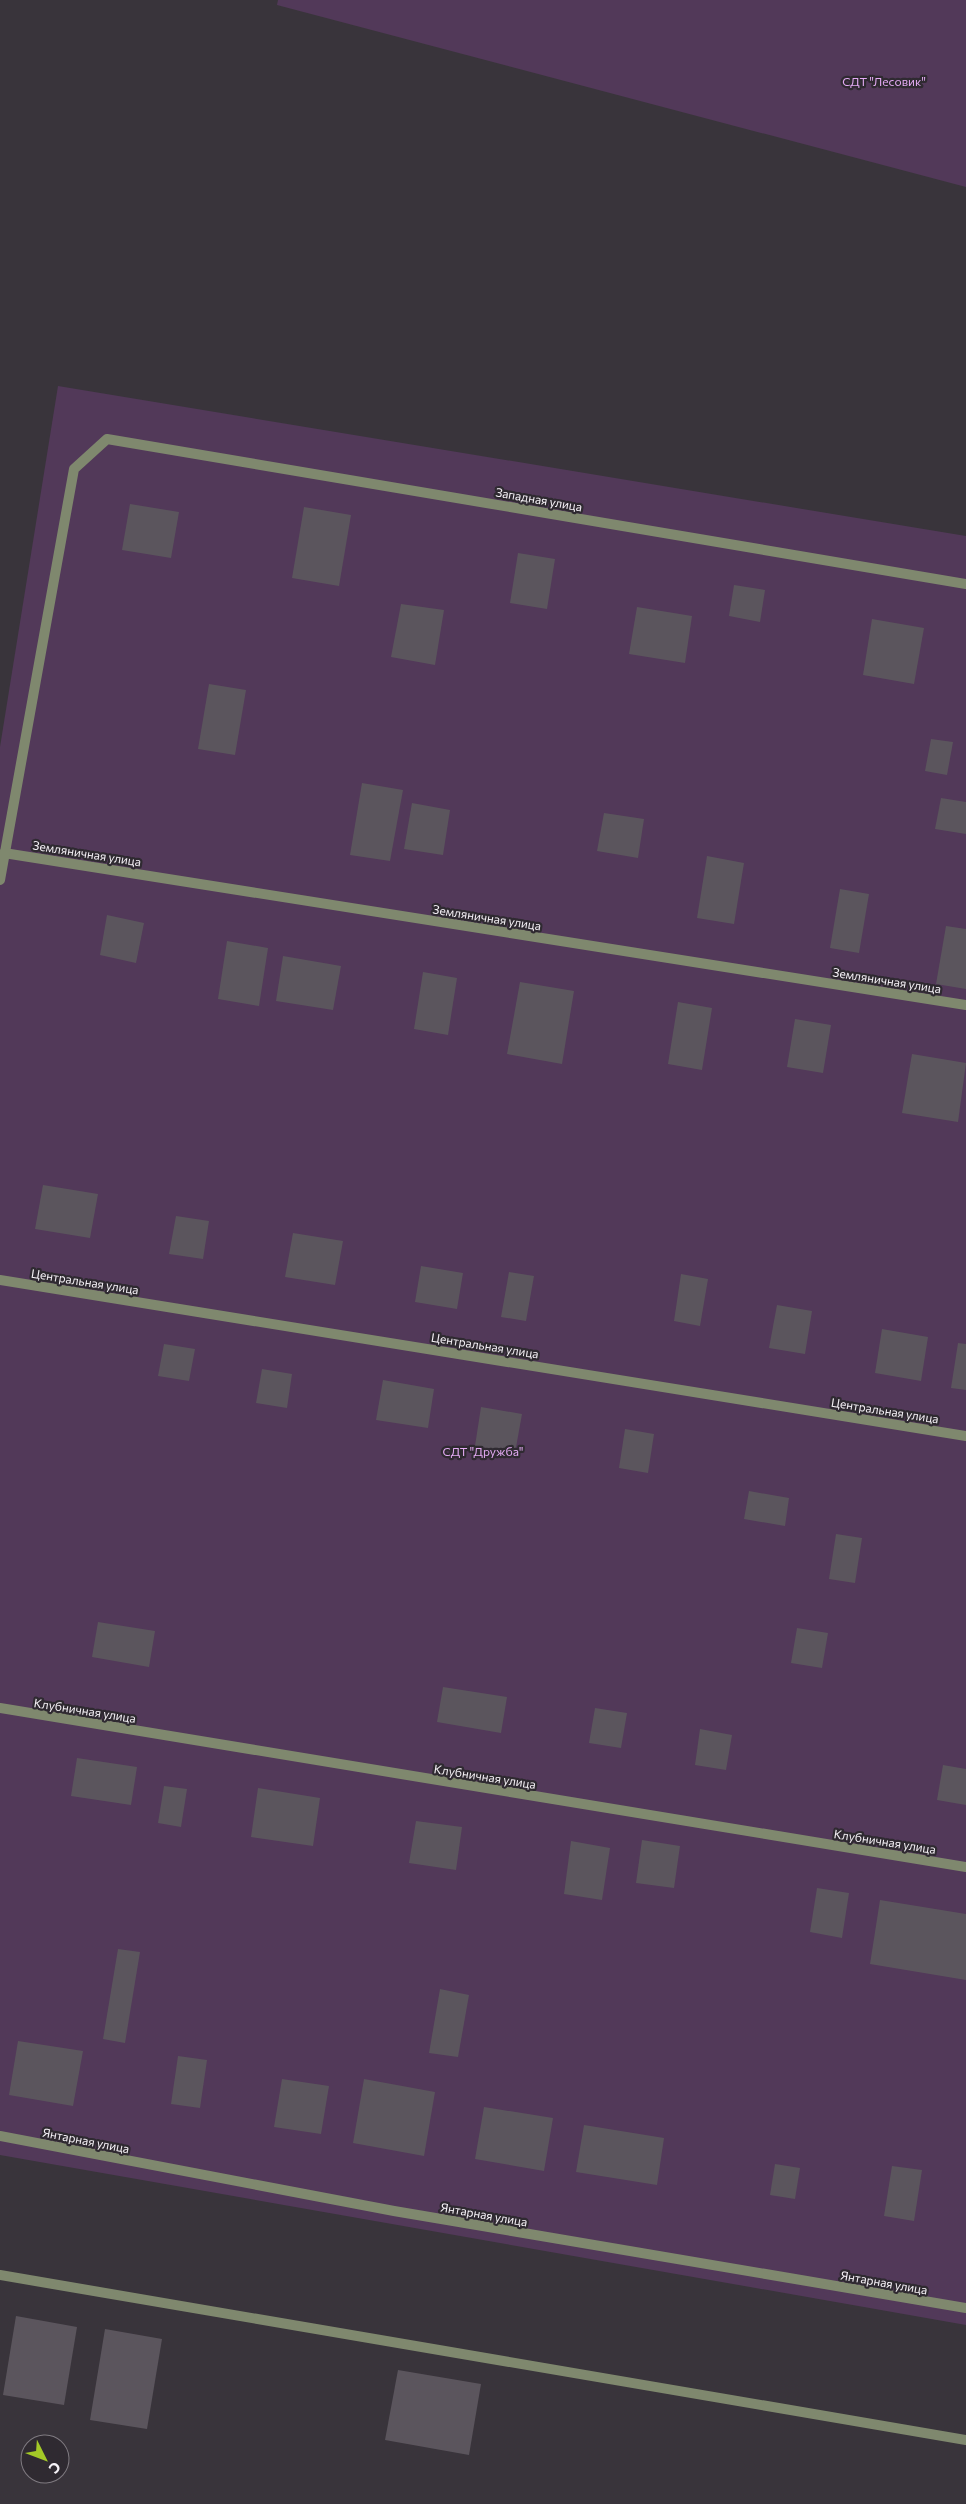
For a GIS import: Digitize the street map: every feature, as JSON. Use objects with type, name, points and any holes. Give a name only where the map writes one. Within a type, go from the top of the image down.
[{"type":"street","name":"Западная улица","points":[[4,853],[74,469],[107,439],[966,584]]},
{"type":"street","points":[[0,880],[4,853]]},
{"type":"street","name":"Земляничная улица","points":[[4,853],[966,1005]]},
{"type":"street","name":"Центральная улица","points":[[0,1280],[966,1436]]},
{"type":"street","name":"Клубничная улица","points":[[0,1708],[966,1867]]},
{"type":"street","name":"Янтарная улица","points":[[0,2136],[394,2211],[966,2308]]},
{"type":"street","points":[[0,2275],[966,2440]]},
{"type":"green space","name":"СДТ \"Лесовик\"","points":[[278,0],[966,0],[966,187],[277,5]]},
{"type":"green space","name":"СДТ \"Дружба\"","points":[[58,386],[966,536],[966,2325],[0,2155],[0,747]]},
{"type":"building","points":[[130,504],[179,512],[171,558],[122,550]]},
{"type":"building","points":[[304,507],[351,515],[339,586],[292,578]]},
{"type":"building","points":[[518,553],[555,559],[547,609],[510,603]]},
{"type":"building","points":[[734,585],[765,590],[760,622],[729,616]]},
{"type":"building","points":[[401,604],[444,610],[435,665],[391,657]]},
{"type":"building","points":[[637,607],[692,616],[685,663],[629,654]]},
{"type":"building","points":[[872,619],[924,628],[914,684],[863,675]]},
{"type":"building","points":[[209,684],[246,690],[235,755],[198,749]]},
{"type":"building","points":[[931,739],[953,742],[947,775],[925,771]]},
{"type":"building","points":[[362,783],[403,790],[390,861],[350,855]]},
{"type":"building","points":[[941,798],[966,802],[966,834],[935,829]]},
{"type":"building","points":[[412,803],[450,810],[443,855],[404,849]]},
{"type":"building","points":[[604,813],[644,819],[638,858],[597,851]]},
{"type":"building","points":[[707,856],[744,863],[734,924],[697,918]]},
{"type":"building","points":[[840,889],[869,894],[859,953],[830,948]]},
{"type":"building","points":[[107,915],[144,923],[136,963],[100,955]]},
{"type":"building","points":[[946,926],[966,929],[966,989],[936,984]]},
{"type":"building","points":[[227,941],[268,948],[259,1006],[218,999]]},
{"type":"building","points":[[283,956],[341,966],[333,1010],[276,1001]]},
{"type":"building","points":[[423,972],[457,978],[448,1035],[414,1029]]},
{"type":"building","points":[[520,982],[574,991],[562,1064],[507,1054]]},
{"type":"building","points":[[678,1002],[712,1008],[702,1070],[668,1064]]},
{"type":"building","points":[[795,1019],[831,1025],[823,1073],[787,1067]]},
{"type":"building","points":[[912,1054],[966,1063],[958,1122],[902,1113]]},
{"type":"building","points":[[43,1185],[98,1194],[90,1238],[35,1229]]},
{"type":"building","points":[[176,1216],[209,1221],[203,1259],[169,1254]]},
{"type":"building","points":[[293,1233],[343,1241],[335,1285],[285,1277]]},
{"type":"building","points":[[421,1266],[463,1273],[457,1309],[415,1302]]},
{"type":"building","points":[[509,1272],[534,1276],[526,1321],[501,1317]]},
{"type":"building","points":[[681,1274],[708,1279],[700,1326],[674,1321]]},
{"type":"building","points":[[777,1305],[812,1311],[805,1354],[769,1348]]},
{"type":"building","points":[[882,1329],[928,1337],[921,1381],[875,1373]]},
{"type":"building","points":[[958,1343],[966,1344],[966,1390],[951,1388]]},
{"type":"building","points":[[164,1344],[195,1349],[189,1381],[158,1376]]},
{"type":"building","points":[[262,1369],[292,1374],[287,1408],[256,1403]]},
{"type":"building","points":[[383,1380],[434,1389],[428,1428],[376,1420]]},
{"type":"building","points":[[481,1407],[522,1414],[515,1453],[475,1446]]},
{"type":"building","points":[[625,1429],[654,1434],[648,1473],[619,1468]]},
{"type":"building","points":[[749,1491],[789,1498],[785,1526],[744,1519]]},
{"type":"building","points":[[836,1534],[862,1538],[855,1583],[829,1579]]},
{"type":"building","points":[[98,1622],[155,1631],[149,1667],[92,1657]]},
{"type":"building","points":[[797,1628],[828,1633],[822,1668],[791,1663]]},
{"type":"building","points":[[443,1687],[507,1697],[501,1733],[437,1722]]},
{"type":"building","points":[[595,1708],[627,1713],[621,1748],[589,1743]]},
{"type":"building","points":[[700,1729],[732,1735],[726,1770],[695,1765]]},
{"type":"building","points":[[77,1758],[137,1767],[131,1805],[71,1796]]},
{"type":"building","points":[[943,1765],[966,1769],[966,1805],[937,1800]]},
{"type":"building","points":[[164,1786],[187,1789],[181,1827],[158,1823]]},
{"type":"building","points":[[258,1788],[320,1798],[313,1846],[251,1837]]},
{"type":"building","points":[[416,1821],[462,1827],[456,1870],[409,1863]]},
{"type":"building","points":[[642,1840],[680,1846],[674,1888],[636,1883]]},
{"type":"building","points":[[571,1841],[610,1848],[602,1900],[564,1894]]},
{"type":"building","points":[[817,1888],[849,1893],[842,1938],[810,1932]]},
{"type":"building","points":[[880,1900],[966,1914],[966,1980],[870,1964]]},
{"type":"building","points":[[118,1949],[140,1952],[125,2043],[103,2039]]},
{"type":"building","points":[[440,1989],[469,1995],[458,2057],[429,2053]]},
{"type":"building","points":[[18,2041],[83,2051],[73,2106],[9,2095]]},
{"type":"building","points":[[178,2056],[207,2060],[200,2108],[171,2104]]},
{"type":"building","points":[[282,2079],[329,2086],[321,2134],[274,2127]]},
{"type":"building","points":[[364,2079],[435,2092],[424,2156],[353,2143]]},
{"type":"building","points":[[484,2107],[553,2118],[544,2171],[475,2159]]},
{"type":"building","points":[[584,2125],[664,2138],[657,2185],[576,2172]]},
{"type":"building","points":[[775,2164],[800,2168],[795,2199],[770,2195]]},
{"type":"building","points":[[892,2166],[922,2170],[914,2221],[884,2216]]},
{"type":"building","points":[[16,2316],[77,2327],[64,2405],[3,2395]]},
{"type":"building","points":[[105,2329],[162,2339],[147,2429],[90,2420]]},
{"type":"building","points":[[398,2370],[481,2384],[469,2455],[385,2440]]}]
